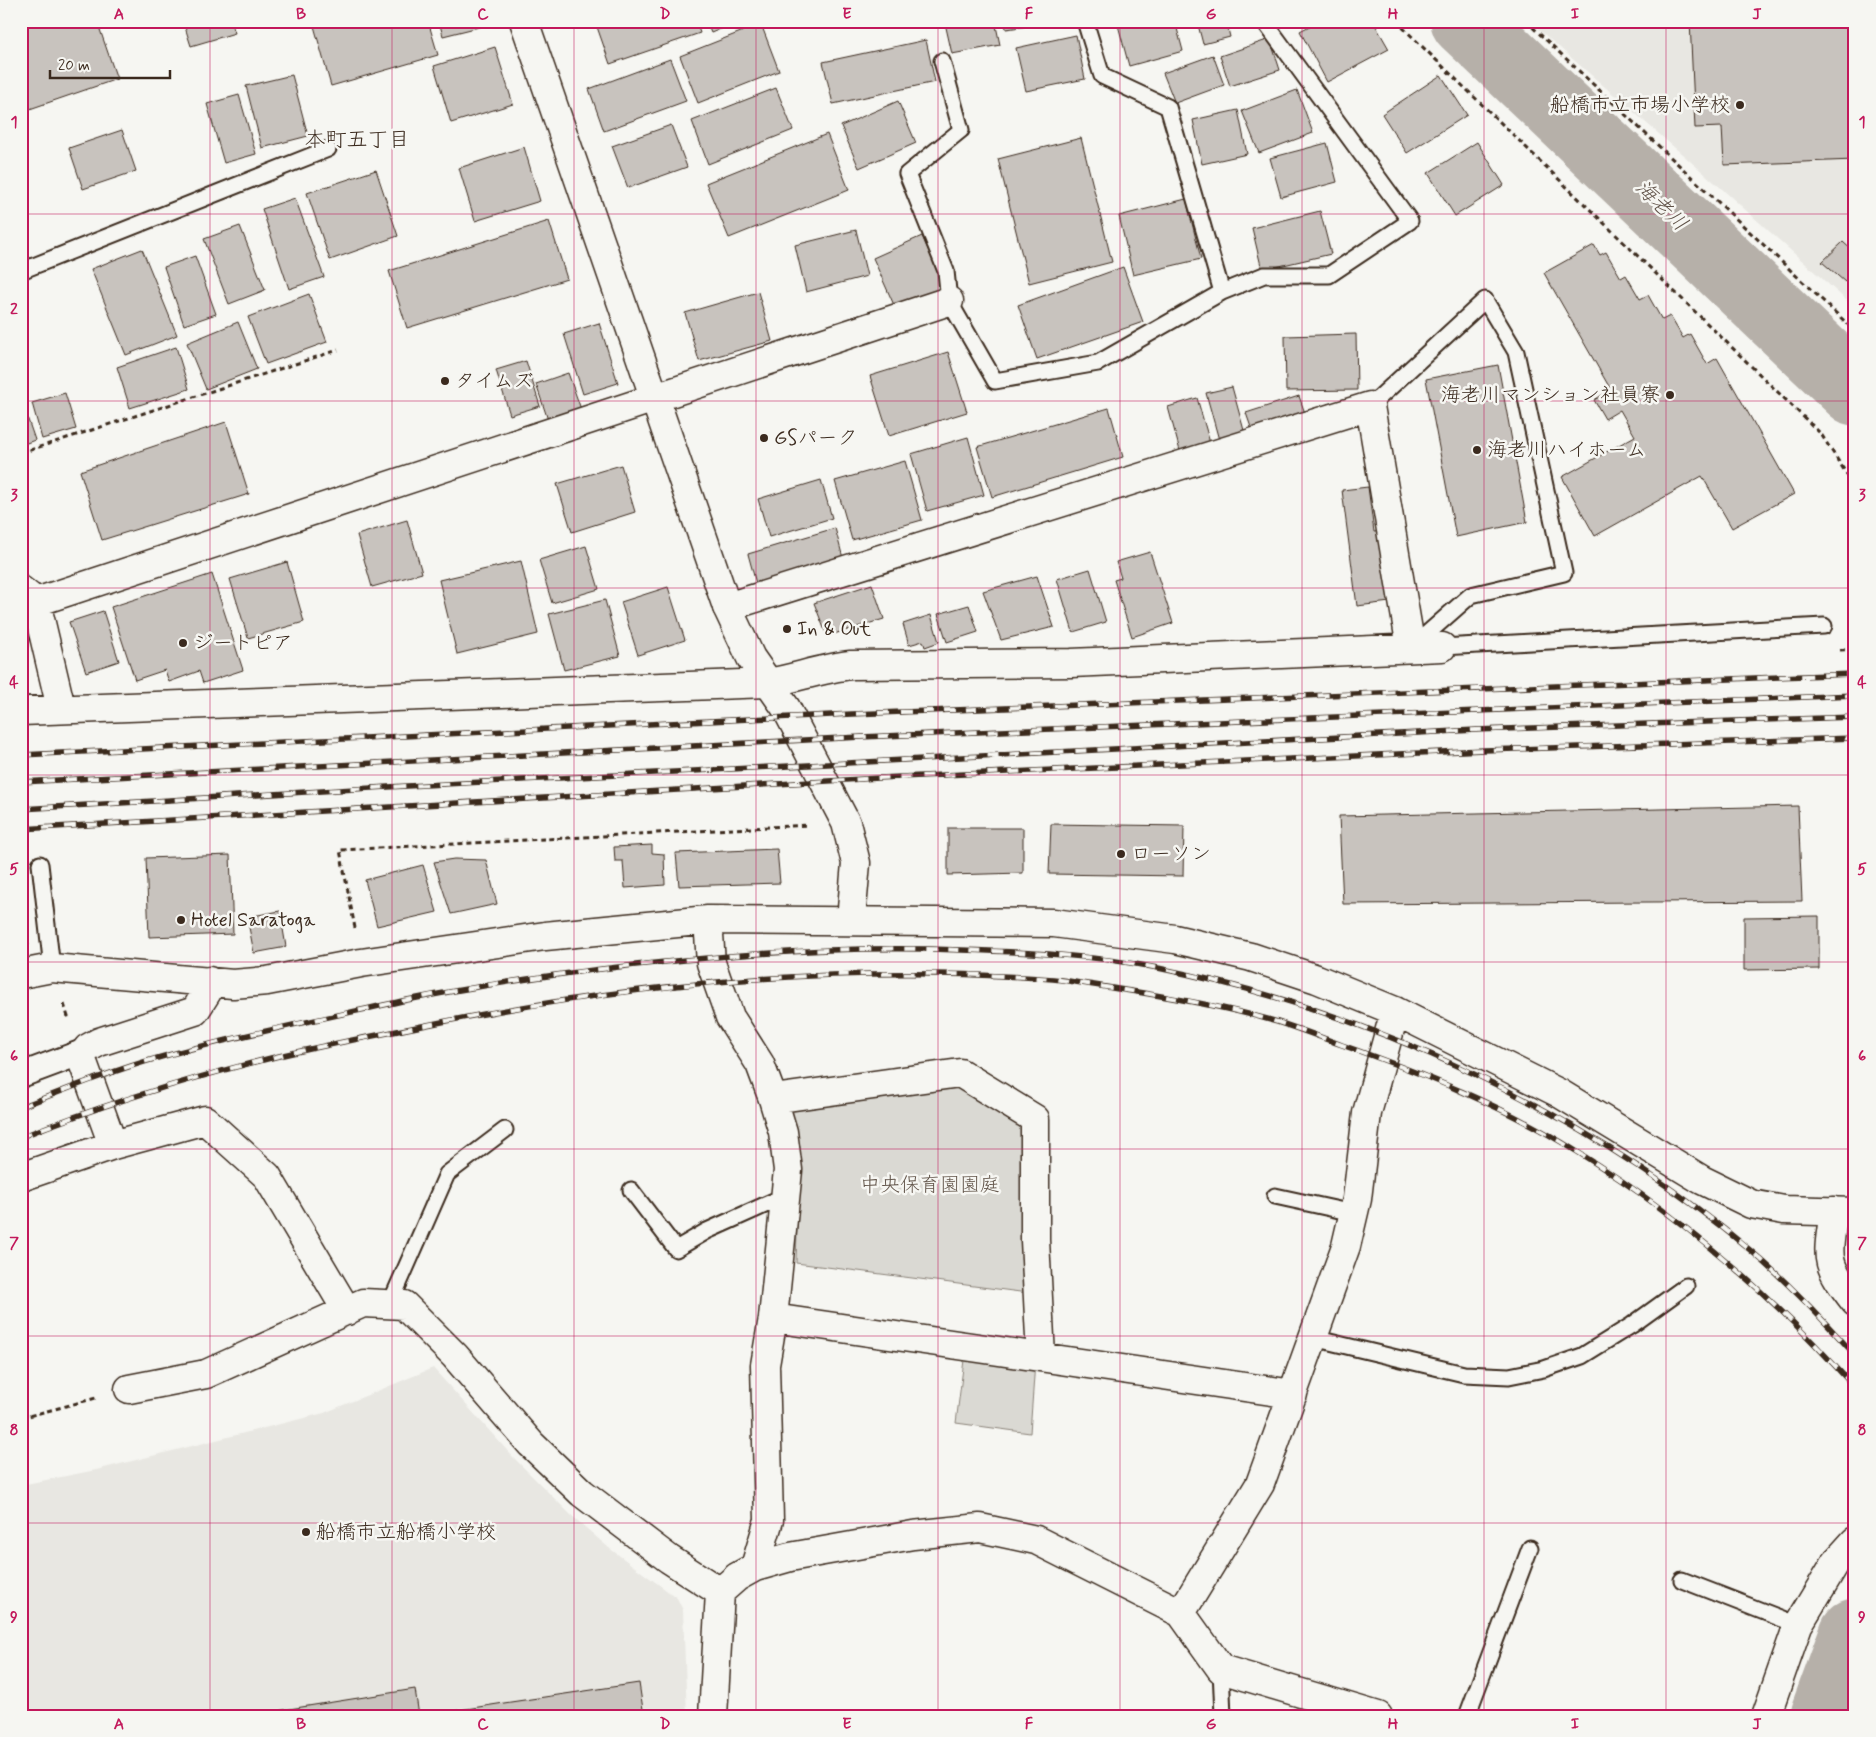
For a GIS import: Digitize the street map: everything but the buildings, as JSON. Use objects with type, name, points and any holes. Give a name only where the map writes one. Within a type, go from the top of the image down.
[{"type":"street","points":[[524,21],[727,607],[751,658],[786,708],[846,823],[856,863],[851,920]]},
{"type":"street","points":[[61,708],[29,596],[654,399],[949,302]]},
{"type":"street","points":[[727,607],[1370,406],[1411,648]]},
{"type":"street","points":[[21,711],[768,683],[803,676],[828,667],[1071,663],[1442,647]]},
{"type":"street","points":[[708,920],[712,963],[730,1017],[760,1064],[773,1099],[783,1132],[788,1170],[773,1318],[765,1365],[769,1520],[755,1567]]},
{"type":"street","points":[[21,974],[52,968],[233,984],[266,981],[361,963],[545,936],[708,920],[1054,922],[1175,939],[1251,957],[1317,979],[1394,1011],[1559,1093],[1702,1180],[1751,1204],[1784,1210],[1844,1212],[1828,1256],[1834,1275],[1855,1302]]},
{"type":"street","points":[[113,1145],[81,1057],[88,1048],[99,1042],[195,1011],[207,992],[209,981]]},
{"type":"street","points":[[1181,1613],[1260,1484],[1346,1246],[1353,1213],[1367,1113],[1394,1011]]},
{"type":"street","points":[[21,1075],[80,1053]]},
{"type":"street","points":[[773,1099],[960,1073],[1035,1119],[1035,1240],[1041,1357]]},
{"type":"street","points":[[21,1177],[113,1145],[205,1120],[267,1176],[347,1311]]},
{"type":"street","points":[[129,1390],[206,1374],[363,1303],[404,1305],[452,1353],[531,1444],[582,1493],[669,1559],[720,1592]]},
{"type":"street","points":[[773,1318],[1293,1394]]},
{"type":"street","points":[[713,1716],[720,1592],[737,1577],[755,1567],[790,1557],[913,1535],[980,1528],[1036,1540],[1181,1613],[1221,1669],[1378,1716]]},
{"type":"street","points":[[1766,1716],[1798,1625],[1836,1562],[1855,1541]]},
{"type":"lane","points":[[1085,21],[1102,76],[1168,106],[1222,292]]},
{"type":"lane","points":[[942,61],[961,130],[907,174],[946,271],[949,302],[995,382],[1098,363],[1222,292],[1264,275],[1330,275],[1410,221],[1264,21]]},
{"type":"lane","points":[[21,271],[328,149]]},
{"type":"lane","points":[[1370,406],[1485,300],[1516,352],[1564,573],[1470,595],[1411,648]]},
{"type":"lane","points":[[1442,647],[1824,626]]},
{"type":"lane","points":[[40,864],[52,968]]},
{"type":"lane","points":[[390,1304],[446,1174],[505,1130]]},
{"type":"lane","points":[[631,1190],[676,1249],[707,1231],[785,1196]]},
{"type":"lane","points":[[1276,1196],[1353,1213]]},
{"type":"lane","points":[[1313,1338],[1464,1374],[1509,1376],[1544,1369],[1582,1356],[1632,1325],[1686,1286]]},
{"type":"lane","points":[[1467,1716],[1530,1548]]},
{"type":"lane","points":[[1682,1580],[1798,1625]]},
{"type":"lane","points":[[1221,1669],[1223,1716]]},
{"type":"path","points":[[1396,21],[1821,434],[1855,487]]},
{"type":"path","points":[[1526,21],[1855,331]]},
{"type":"path","points":[[21,453],[338,350]]},
{"type":"path","points":[[361,963],[340,850],[846,823]]},
{"type":"path","points":[[52,968],[80,1053]]},
{"type":"path","points":[[21,1418],[129,1390]]},
{"type":"shaded area","name":"船橋市立市場小学校","points":[[1529,21],[1855,21],[1855,308],[1721,188]]},
{"type":"shaded area","name":"船橋市立船橋小学校","points":[[433,1368],[513,1457],[571,1515],[609,1548],[677,1598],[683,1610],[687,1716],[21,1716],[21,1485],[96,1470],[324,1413]]},
{"type":"green space","name":"中央保育園園庭","points":[[965,1087],[1024,1121],[1028,1293],[796,1263],[799,1172],[792,1107]]},
{"type":"green space","points":[[965,1352],[1035,1362],[1030,1433],[956,1423]]},
{"type":"waterway","name":"海老川","points":[[1466,21],[1855,390]]},
{"type":"waterway","name":"海老川","points":[[1825,1716],[1855,1634]]},
{"type":"railway","points":[[21,755],[852,714],[1855,674]]},
{"type":"railway","points":[[21,782],[861,737],[1855,695]]},
{"type":"railway","points":[[21,809],[388,787],[1476,730],[1855,717]]},
{"type":"railway","points":[[21,829],[879,778],[1484,750],[1855,738]]},
{"type":"railway","points":[[21,1107],[126,1068],[221,1042],[437,994],[578,972],[719,957],[857,949],[1010,952],[1109,960],[1158,968],[1238,987],[1317,1011],[1395,1039],[1471,1073],[1545,1111],[1617,1153],[1685,1199],[1750,1250],[1791,1287],[1855,1355]]},
{"type":"railway","points":[[21,1137],[143,1094],[267,1059],[412,1028],[571,1000],[731,981],[812,976],[892,974],[973,975],[1053,979],[1190,1001],[1277,1022],[1432,1079],[1520,1119],[1615,1176],[1689,1230],[1792,1321],[1855,1388]]},
{"type":"place","name":"船橋市立市場小学校","points":[[1740,105]]},
{"type":"place","name":"タイムズ","points":[[445,381]]},
{"type":"place","name":"海老川マンション社員寮","points":[[1670,395]]},
{"type":"place","name":"GSパーク","points":[[764,438]]},
{"type":"place","name":"海老川ハイホーム","points":[[1477,450]]},
{"type":"place","name":"In & Out","points":[[787,629]]},
{"type":"place","name":"ジートピア","points":[[183,643]]},
{"type":"place","name":"ローソン","points":[[1121,854]]},
{"type":"place","name":"Hotel Saratoga","points":[[181,920]]},
{"type":"place","name":"船橋市立船橋小学校","points":[[306,1532]]},
{"type":"district","name":"本町五丁目","points":[[357,140]]}]
